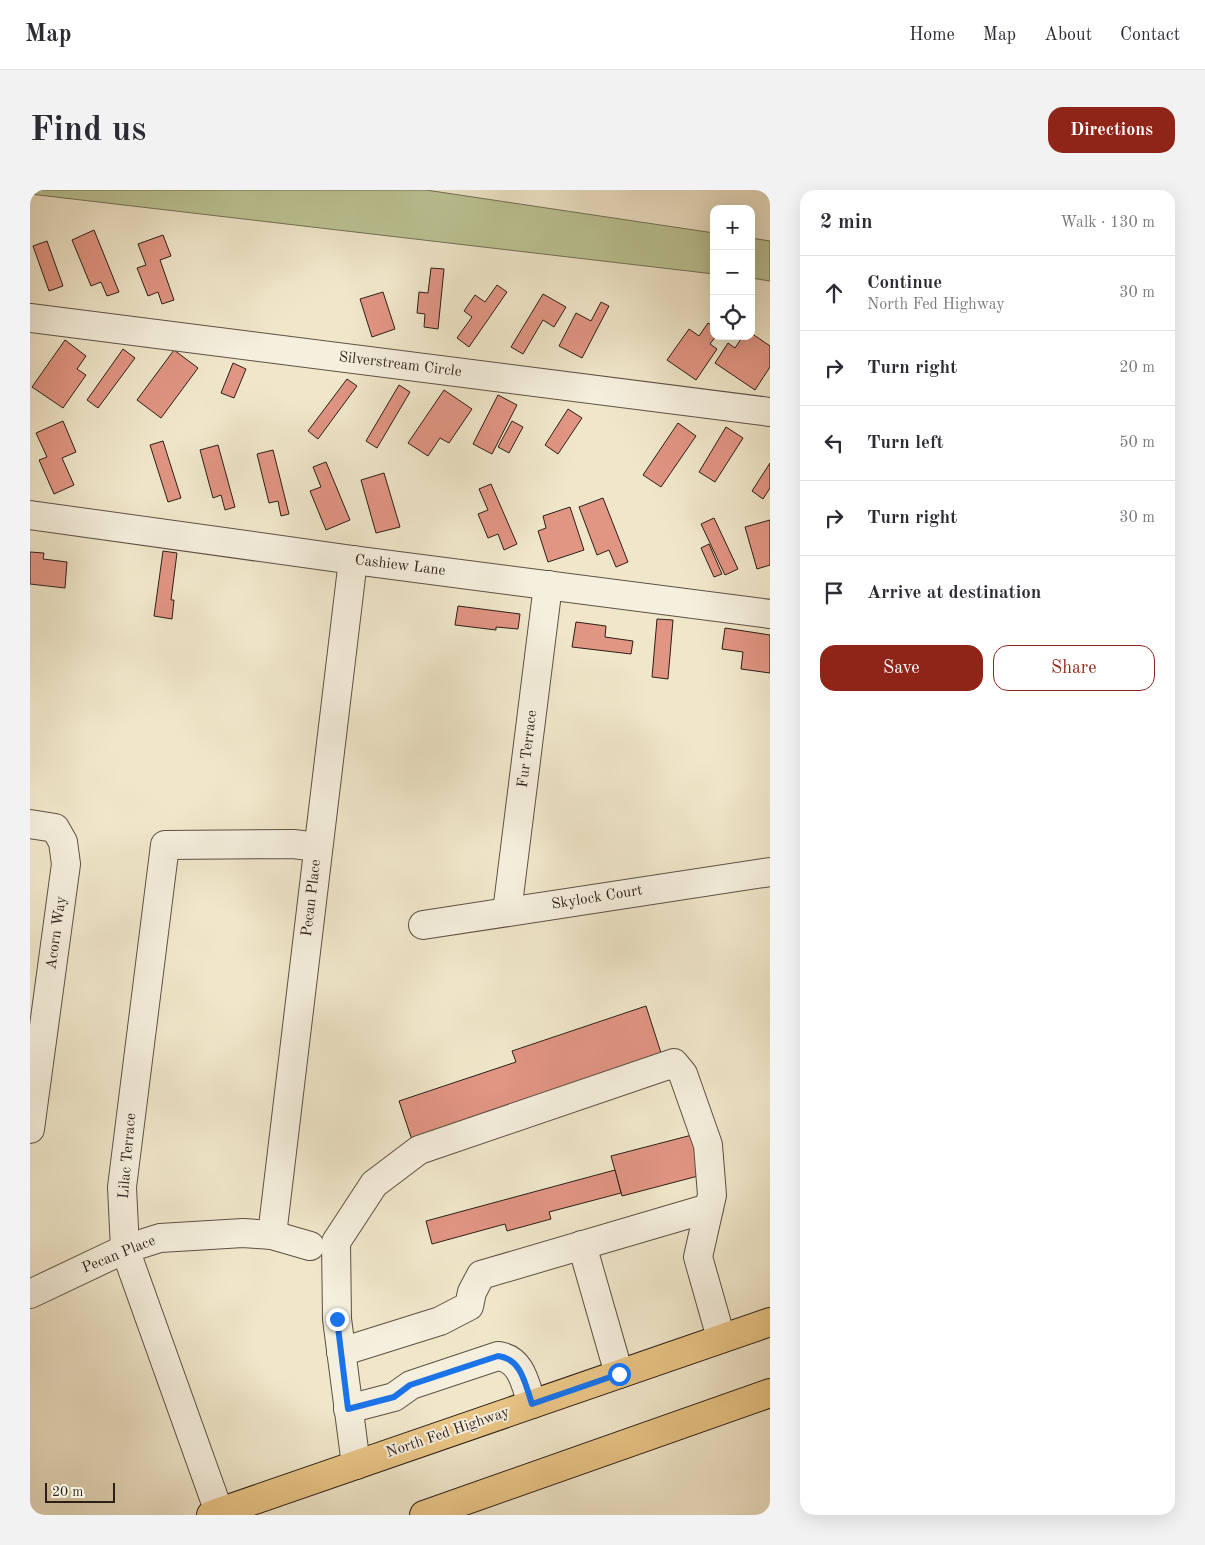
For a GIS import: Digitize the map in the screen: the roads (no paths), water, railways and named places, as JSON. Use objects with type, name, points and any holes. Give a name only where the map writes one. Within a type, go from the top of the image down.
[{"type":"main road","name":"North Fed Highway","points":[[215,1514],[770,1322]]},
{"type":"main road","points":[[424,1515],[770,1393]]},
{"type":"lane","name":"Silverstream Circle","points":[[30,318],[770,412]]},
{"type":"lane","name":"Cashiew Lane","points":[[30,515],[353,560],[770,614]]},
{"type":"lane","name":"Pecan Place","points":[[272,1235],[353,560]]},
{"type":"lane","name":"Fur Terrace","points":[[507,912],[548,585]]},
{"type":"lane","name":"Acorn Way","points":[[30,1129],[66,864],[63,842],[43,826]]},
{"type":"lane","name":"Lilac Terrace","points":[[215,1514],[126,1249],[122,1186],[165,845],[293,844],[318,847]]},
{"type":"lane","name":"Skylock Court","points":[[423,925],[770,872]]},
{"type":"lane","points":[[356,1465],[337,1319],[336,1242],[374,1184],[419,1150],[674,1063],[683,1074],[708,1145],[712,1195],[698,1257],[721,1338]]},
{"type":"lane","points":[[341,1352],[440,1321],[469,1306],[472,1292],[481,1275],[709,1208]]},
{"type":"lane","name":"Pecan Place","points":[[30,1294],[126,1249],[160,1238],[243,1233],[272,1235],[310,1246]]},
{"type":"lane","points":[[582,1246],[619,1374]]},
{"type":"lane","points":[[348,1409],[394,1397],[410,1385],[498,1356],[508,1357],[518,1366],[532,1404]]}]
